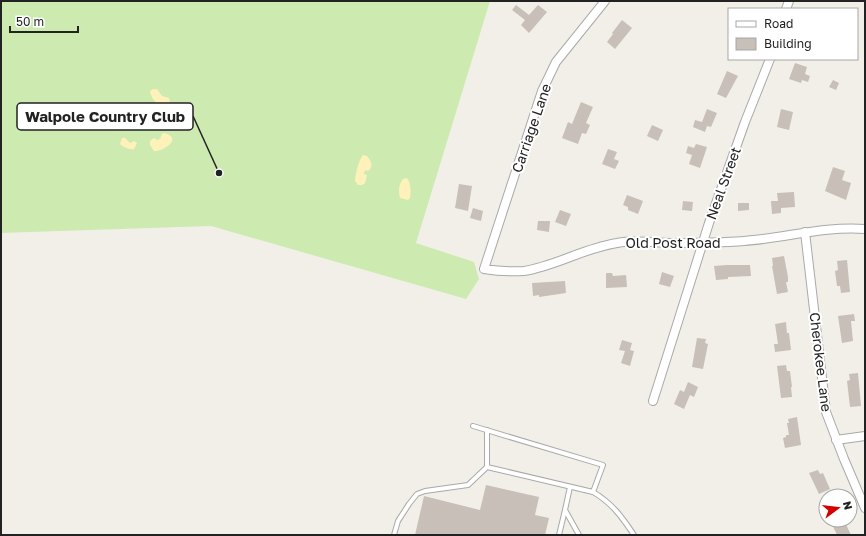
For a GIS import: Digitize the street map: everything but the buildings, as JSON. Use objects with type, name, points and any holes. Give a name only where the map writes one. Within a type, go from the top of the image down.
[{"type":"street","name":"Carriage Lane","points":[[484,269],[548,76],[556,62],[605,1]]},
{"type":"street","name":"Neal Street","points":[[653,401],[703,243],[745,122],[770,60]]},
{"type":"street","name":"Old Post Road","points":[[484,269],[504,272],[523,271],[542,267],[599,247],[631,241],[703,243],[745,241],[829,229],[865,229]]},
{"type":"street","name":"Cherokee Lane","points":[[805,232],[826,412],[836,440],[865,508]]},
{"type":"street","points":[[836,440],[865,436]]},
{"type":"lane","points":[[473,426],[603,465],[593,492]]},
{"type":"lane","points":[[394,535],[398,521],[417,494],[425,491],[468,485],[487,467],[487,430]]},
{"type":"lane","points":[[487,467],[593,492],[604,498],[614,507],[634,535]]},
{"type":"lane","points":[[559,535],[570,487]]},
{"type":"lane","points":[[565,510],[579,535]]},
{"type":"green space","points":[[1,1],[490,1],[416,243],[474,262],[479,279],[466,299],[211,226],[1,233]]},
{"type":"sand","points":[[157,89],[162,96],[169,98],[170,102],[162,106],[158,104],[154,100],[150,91]]},
{"type":"sand","points":[[164,133],[170,135],[172,141],[166,147],[158,151],[154,151],[150,145],[150,141],[154,138],[157,140],[160,139]]},
{"type":"sand","points":[[122,138],[125,138],[130,143],[134,141],[137,143],[134,149],[127,148],[120,144]]},
{"type":"sand","points":[[363,155],[367,156],[371,162],[371,167],[368,171],[366,170],[364,172],[364,174],[367,175],[365,183],[358,185],[355,181],[356,175]]},
{"type":"sand","points":[[407,178],[411,191],[410,198],[408,200],[400,198],[399,192],[399,187],[403,179]]},
{"type":"place","name":"Walpole Country Club","points":[[219,173]]}]
